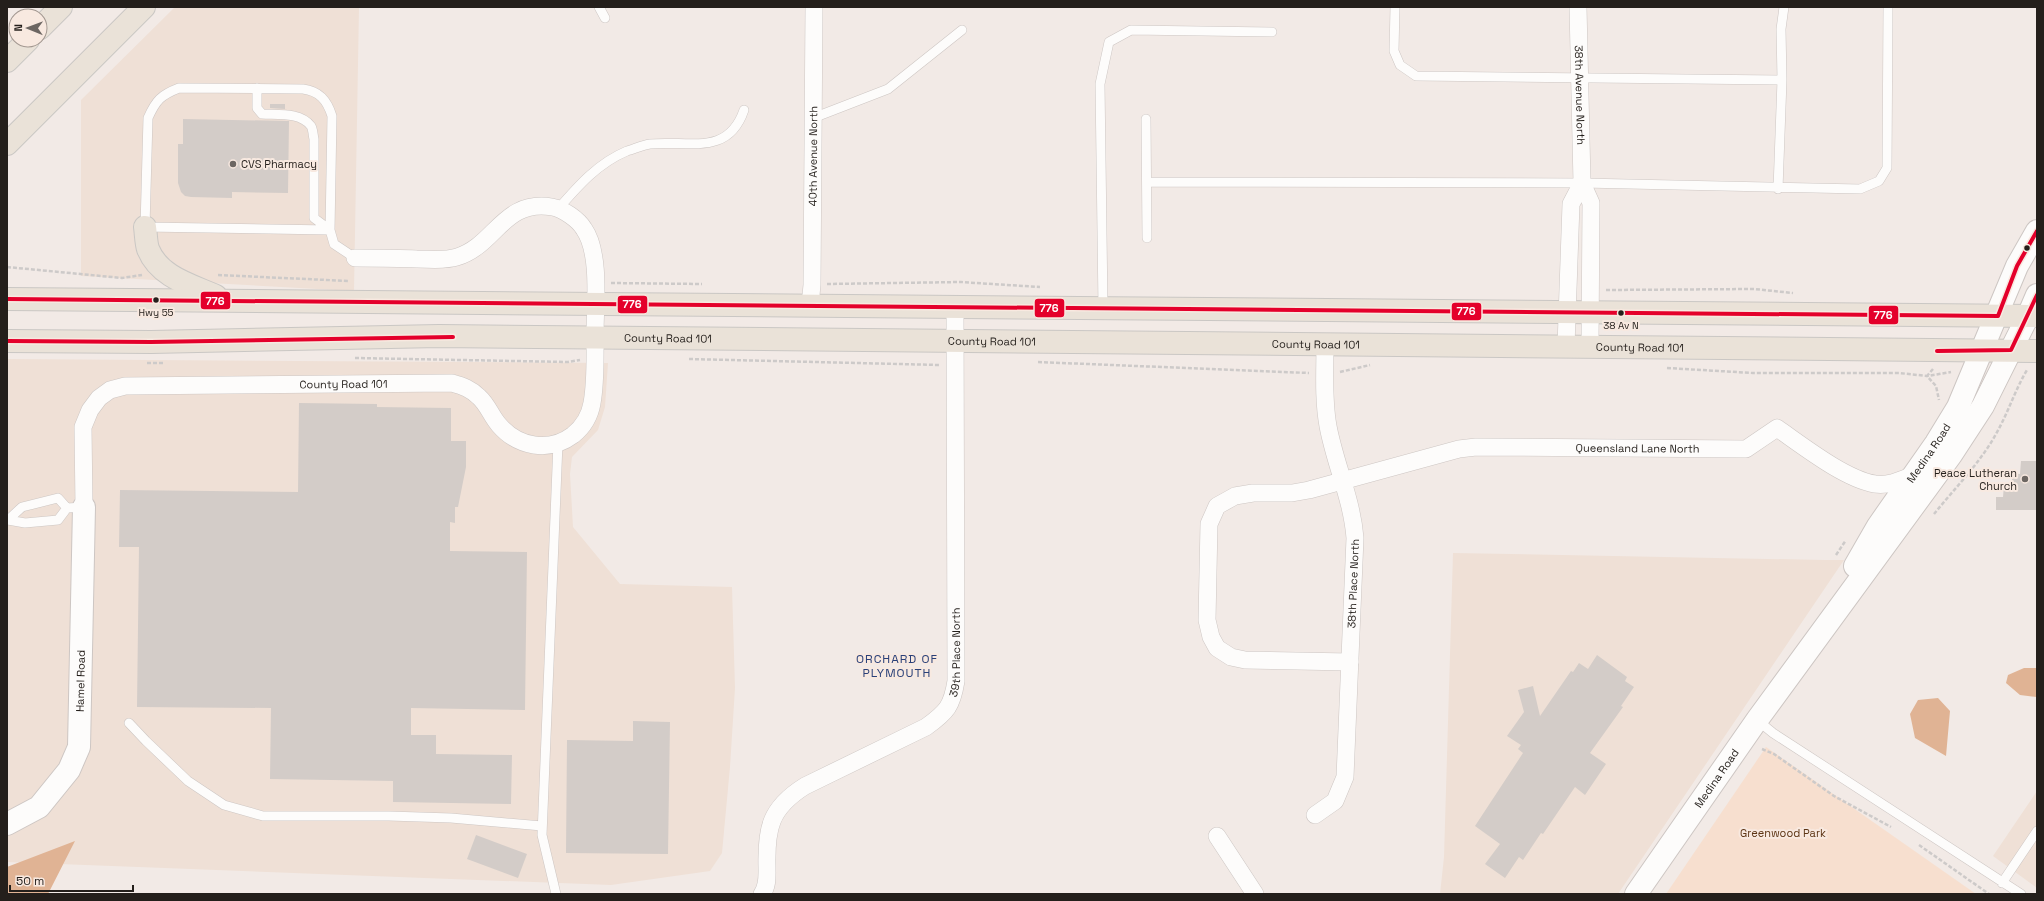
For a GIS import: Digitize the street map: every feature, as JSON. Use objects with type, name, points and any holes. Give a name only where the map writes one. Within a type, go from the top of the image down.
[{"type":"main road","points":[[48,20],[61,7]]},
{"type":"main road","points":[[7,144],[144,7]]},
{"type":"main road","points":[[7,61],[20,48]]},
{"type":"main road","points":[[146,227],[148,248],[159,268],[178,280],[224,300]]},
{"type":"main road","points":[[11,297],[1567,313],[2033,316]]},
{"type":"main road","name":"County Road 101","points":[[7,341],[150,342],[438,336],[1326,343],[1590,346],[1978,360],[2007,358],[2035,360]]},
{"type":"street","name":"40th Avenue North","points":[[810,305],[812,285],[814,7]]},
{"type":"street","name":"38th Avenue North","points":[[1578,7],[1582,183],[1591,203],[1590,346]]},
{"type":"street","name":"38th Avenue North","points":[[1566,346],[1571,204],[1582,183]]},
{"type":"street","name":"County Road 101","points":[[76,507],[83,427],[90,410],[99,398],[110,390],[125,386],[452,383],[466,387],[479,396],[508,435],[522,442],[535,446],[548,446],[558,443],[573,434],[585,422],[592,404],[596,283],[593,251],[585,230],[573,217],[552,207],[526,207],[511,215],[475,249],[457,257],[437,259],[356,258]]},
{"type":"street","name":"Medina Road","points":[[1799,665],[1878,526],[1958,407],[1998,316],[2017,266],[2037,231]]},
{"type":"street","name":"Medina Road","points":[[1636,894],[1757,720],[1799,665],[1950,455],[1983,406],[2007,358],[2033,316],[2037,295]]},
{"type":"street","name":"39th Place North","points":[[762,894],[767,882],[766,845],[770,826],[777,810],[789,796],[805,786],[926,727],[942,716],[953,700],[956,681],[955,306]]},
{"type":"street","name":"38th Place North","points":[[1315,814],[1335,801],[1345,777],[1355,538],[1354,522],[1327,425],[1325,395],[1326,343]]},
{"type":"street","name":"Queensland Lane North","points":[[1350,662],[1245,660],[1231,657],[1217,648],[1211,637],[1207,620],[1209,524],[1217,506],[1235,496],[1253,493],[1292,494],[1459,449],[1476,447],[1746,449],[1777,428],[1820,457],[1861,480],[1875,484],[1887,484],[1913,475]]},
{"type":"street","name":"Hamel Road","points":[[7,824],[40,806],[69,770],[79,747],[76,507]]},
{"type":"street","points":[[1217,836],[1255,894]]},
{"type":"lane","points":[[599,7],[604,18]]},
{"type":"lane","points":[[1395,7],[1394,51],[1400,65],[1416,76],[1782,80]]},
{"type":"lane","points":[[1778,189],[1782,80],[1781,29],[1784,7]]},
{"type":"lane","points":[[1147,182],[1582,183],[1778,189],[1860,189],[1879,181],[1887,168],[1888,7]]},
{"type":"lane","points":[[813,118],[888,89],[962,30]]},
{"type":"lane","points":[[1103,308],[1100,84],[1109,42],[1131,30],[1272,32]]},
{"type":"lane","points":[[330,230],[146,227],[148,118],[155,103],[166,93],[179,88],[313,90],[321,95],[328,104],[332,116],[330,230],[334,244],[356,258]]},
{"type":"lane","points":[[257,88],[257,108],[262,114],[290,115],[304,120],[312,127],[314,139],[314,218],[330,230]]},
{"type":"lane","points":[[558,210],[580,183],[596,170],[626,152],[649,144],[712,143],[725,137],[734,129],[744,110]]},
{"type":"lane","points":[[1146,119],[1147,238]]},
{"type":"lane","points":[[556,894],[542,835],[542,826],[558,443]]},
{"type":"lane","points":[[58,498],[76,507],[58,520],[25,523],[8,520],[22,507],[52,499],[58,498]]},
{"type":"lane","points":[[1757,720],[1773,733],[2021,894]]},
{"type":"lane","points":[[129,723],[188,781],[224,805],[263,816],[389,816],[451,818],[542,826]]},
{"type":"lane","points":[[2002,882],[2037,831]]},
{"type":"path","points":[[7,267],[122,278],[148,274],[159,268]]},
{"type":"path","points":[[216,275],[351,281]]},
{"type":"path","points":[[352,358],[568,362]]},
{"type":"path","points":[[2007,358],[2035,360]]},
{"type":"path","points":[[1661,368],[1753,373],[1899,373],[1927,376],[1978,360]]},
{"type":"path","points":[[143,362],[167,362]]},
{"type":"path","points":[[1338,372],[1371,365]]},
{"type":"path","points":[[1762,750],[1774,754],[1834,796],[1893,827]]},
{"type":"path","points":[[1919,844],[1989,894]]},
{"type":"shaded area","points":[[175,7],[359,7],[354,291],[81,276],[81,100]]},
{"type":"shaded area","points":[[7,359],[608,363],[605,407],[598,430],[572,457],[570,474],[573,527],[620,584],[732,587],[735,688],[730,767],[722,853],[710,871],[611,885],[7,862]]},
{"type":"shaded area","points":[[1453,553],[1844,560],[1618,894],[1440,894],[1444,857]]},
{"type":"shaded area","points":[[2024,668],[2037,668],[2037,697],[2020,695],[2006,683],[2008,675]]},
{"type":"shaded area","points":[[1938,698],[1950,711],[1946,756],[1915,738],[1910,714],[1918,700]]},
{"type":"shaded area","points":[[2037,791],[2037,888],[1993,856]]},
{"type":"shaded area","points":[[75,841],[48,894],[7,894],[7,867]]},
{"type":"green space","name":"Greenwood Park","points":[[1766,747],[1976,894],[1666,894]]},
{"type":"building","points":[[270,104],[285,104],[285,109],[270,108]]},
{"type":"building","name":"CVS Pharmacy","points":[[183,119],[289,121],[288,193],[232,192],[232,198],[185,196],[181,192],[178,183],[178,144],[183,144]]},
{"type":"building","points":[[299,403],[377,404],[377,407],[451,408],[451,441],[466,441],[466,467],[458,507],[455,507],[455,523],[450,522],[450,551],[527,552],[525,710],[411,708],[411,735],[436,735],[436,754],[512,755],[511,804],[393,802],[393,781],[270,779],[271,708],[137,707],[139,547],[119,547],[120,490],[298,492]]},
{"type":"building","name":"Peace Lutheran Church","points":[[2021,461],[2037,461],[2037,510],[1996,510],[1996,497],[2003,497],[2004,485],[2012,485],[2012,473],[2020,474]]},
{"type":"building","points":[[1597,655],[1627,677],[1625,681],[1634,687],[1621,706],[1623,707],[1590,753],[1606,764],[1585,795],[1575,787],[1543,834],[1541,833],[1523,860],[1519,857],[1505,878],[1485,864],[1500,844],[1475,826],[1523,753],[1518,749],[1521,745],[1507,736],[1524,712],[1518,690],[1533,686],[1540,716],[1571,671],[1573,672],[1579,663],[1588,669]]},
{"type":"building","points":[[633,721],[670,722],[668,854],[566,853],[567,740],[633,741]]},
{"type":"building","points":[[476,835],[527,854],[518,878],[467,859]]},
{"type":"transit line","name":"776","points":[[7,299],[1998,316],[2017,266],[2037,231]]},
{"type":"transit line","name":"776","points":[[1937,351],[2011,350],[2037,295]]},
{"type":"transit line","name":"776","points":[[7,341],[151,342],[453,337]]},
{"type":"place","name":"CVS Pharmacy","points":[[233,164]]},
{"type":"place","name":"Hwy 55","points":[[156,300]]},
{"type":"place","name":"38 Av N","points":[[1621,313]]},
{"type":"place","name":"Peace Lutheran Church","points":[[2025,479]]},
{"type":"district","name":"ORCHARD OF PLYMOUTH","points":[[897,666]]}]
